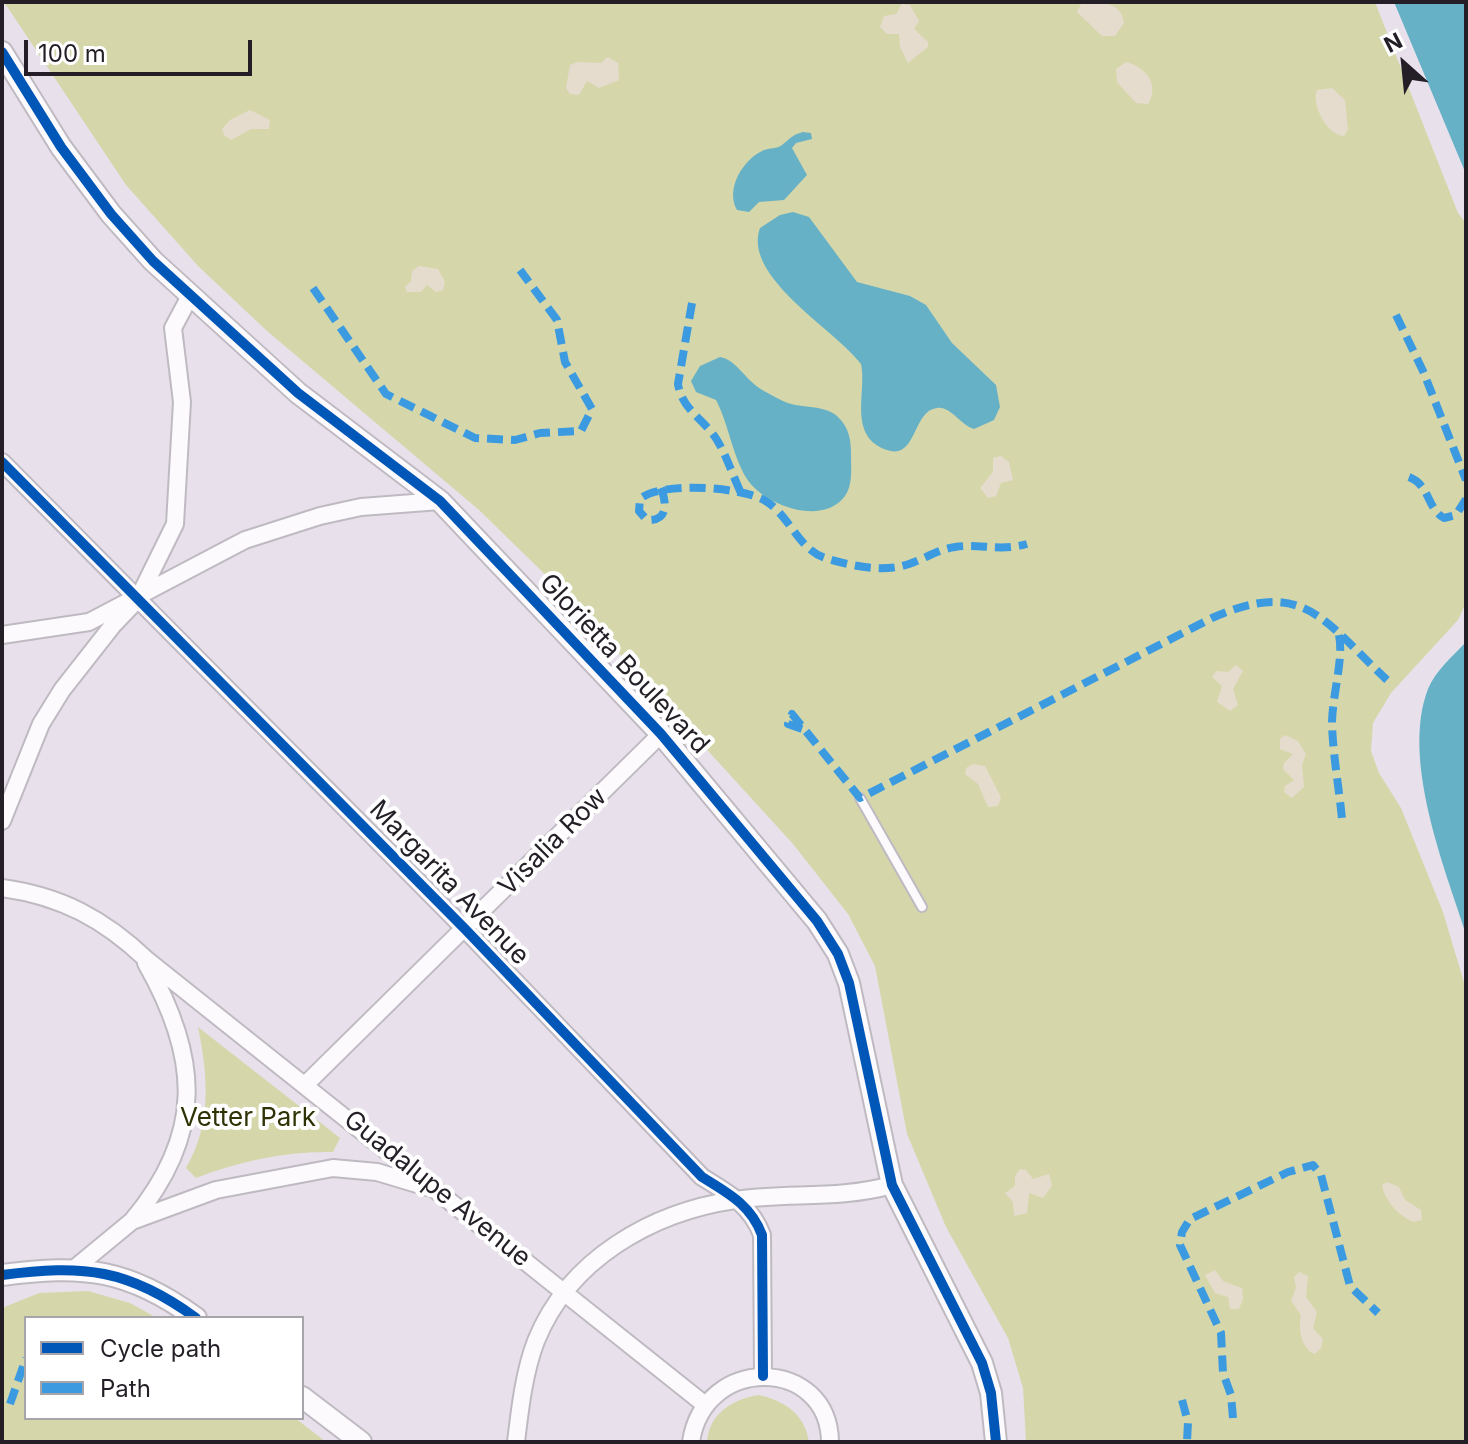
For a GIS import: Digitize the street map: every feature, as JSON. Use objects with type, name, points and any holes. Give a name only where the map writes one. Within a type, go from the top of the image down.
[{"type":"street","name":"Glorietta Boulevard","points":[[2,52],[61,147],[111,214],[190,296],[298,393],[440,501],[661,734],[808,909],[838,954],[856,1012],[892,1185],[982,1363],[991,1393],[996,1442]]},
{"type":"street","points":[[2,821],[41,724],[113,625],[138,599],[175,524],[182,402],[173,328],[190,296]]},
{"type":"street","name":"Margarita Avenue","points":[[2,462],[465,929],[702,1177],[738,1200],[756,1218],[762,1235],[763,1376]]},
{"type":"street","points":[[2,635],[89,622],[138,599],[168,578],[245,540],[275,530],[361,507],[440,501]]},
{"type":"street","name":"Visalia Row","points":[[306,1084],[661,734]]},
{"type":"street","name":"Guadalupe Avenue","points":[[2,888],[57,899],[121,935],[147,960],[704,1404]]},
{"type":"street","points":[[75,1268],[132,1221],[155,1194],[174,1157],[186,1123],[187,1086],[170,1006],[147,963],[121,935]]},
{"type":"street","points":[[132,1221],[216,1190],[333,1168],[377,1172],[433,1189]]},
{"type":"street","points":[[516,1442],[521,1401],[537,1340],[566,1291],[609,1247],[684,1210],[738,1200],[856,1195],[892,1185]]},
{"type":"street","points":[[2,1275],[75,1268],[110,1273],[140,1283],[193,1316]]},
{"type":"street","points":[[691,1442],[694,1425],[704,1404],[721,1389],[741,1379],[763,1376],[786,1380],[807,1392],[822,1410],[830,1442]]},
{"type":"street","points":[[304,1399],[361,1442]]},
{"type":"lane","points":[[860,798],[922,907]]},
{"type":"green space","points":[[4,2],[1375,2],[1458,213],[1466,223],[1466,603],[1458,620],[1391,693],[1373,723],[1371,751],[1379,773],[1401,808],[1443,912],[1466,989],[1466,1442],[1026,1442],[1023,1388],[1008,1338],[946,1227],[907,1134],[875,966],[848,914],[793,844],[564,593],[479,510],[267,331],[198,266],[126,185]]},
{"type":"green space","name":"Vetter Park","points":[[198,1027],[340,1138],[333,1152],[263,1158],[196,1178],[186,1168],[200,1134],[206,1099]]},
{"type":"green space","points":[[88,1291],[130,1303],[153,1316],[24,1316],[24,1420],[298,1420],[326,1442],[2,1442],[2,1308],[39,1293]]},
{"type":"green space","points":[[759,1395],[792,1410],[803,1424],[809,1442],[707,1442],[717,1415],[740,1400]]},
{"type":"sand","points":[[1082,2],[1109,4],[1119,10],[1124,23],[1115,36],[1102,36],[1077,12]]},
{"type":"sand","points":[[902,4],[910,5],[919,21],[914,29],[928,42],[928,47],[908,63],[900,47],[899,34],[887,34],[880,27],[884,16],[896,14]]},
{"type":"sand","points":[[608,57],[618,63],[619,80],[599,88],[587,81],[579,95],[570,94],[566,88],[570,65],[578,62],[601,63]]},
{"type":"sand","points":[[1126,62],[1140,68],[1149,78],[1152,90],[1148,104],[1136,103],[1117,82],[1116,69]]},
{"type":"sand","points":[[1332,88],[1345,100],[1348,130],[1344,136],[1326,125],[1316,103],[1317,90]]},
{"type":"sand","points":[[250,110],[270,120],[269,129],[251,129],[231,140],[224,135],[222,129],[230,120]]},
{"type":"sand","points":[[419,266],[438,269],[445,282],[443,290],[436,292],[427,285],[421,292],[407,292],[405,287],[411,281],[412,271]]},
{"type":"sand","points":[[1001,456],[1009,462],[1013,480],[1001,483],[996,496],[988,498],[980,488],[993,472],[993,458]]},
{"type":"sand","points":[[1236,665],[1243,671],[1233,689],[1238,705],[1230,711],[1217,702],[1222,686],[1212,677],[1216,671],[1228,672]]},
{"type":"sand","points":[[1285,735],[1298,741],[1306,754],[1302,765],[1304,787],[1292,798],[1284,792],[1285,786],[1294,780],[1283,769],[1284,763],[1293,754],[1280,749],[1280,739]]},
{"type":"sand","points":[[973,764],[985,766],[1001,797],[998,806],[988,807],[978,784],[965,774],[966,768]]},
{"type":"sand","points":[[1020,1169],[1026,1170],[1033,1179],[1049,1174],[1052,1186],[1043,1198],[1029,1193],[1027,1213],[1014,1216],[1013,1202],[1005,1193],[1015,1186],[1015,1176]]},
{"type":"sand","points":[[1387,1182],[1399,1187],[1405,1200],[1421,1210],[1422,1220],[1413,1222],[1393,1207],[1382,1185]]},
{"type":"sand","points":[[1215,1270],[1223,1281],[1242,1288],[1243,1299],[1239,1309],[1230,1309],[1228,1297],[1215,1293],[1205,1275]]},
{"type":"sand","points":[[1299,1272],[1308,1276],[1306,1297],[1317,1312],[1313,1328],[1323,1339],[1321,1348],[1315,1354],[1306,1348],[1300,1332],[1301,1315],[1291,1301],[1296,1288],[1294,1277]]},
{"type":"water","points":[[1394,2],[1466,2],[1466,174]]},
{"type":"water","points":[[803,132],[811,133],[812,139],[796,143],[792,148],[807,175],[784,200],[759,202],[749,212],[737,210],[733,193],[743,167],[756,154],[780,146]]},
{"type":"water","points":[[793,212],[809,217],[857,282],[910,296],[926,305],[952,343],[996,385],[1000,407],[994,420],[974,429],[947,410],[937,408],[923,418],[903,449],[884,449],[873,442],[862,423],[861,364],[777,284],[758,247],[760,228],[780,215]]},
{"type":"water","points":[[720,357],[734,364],[759,388],[779,399],[824,409],[841,420],[850,439],[851,476],[848,492],[835,505],[822,510],[794,509],[766,497],[747,479],[716,400],[696,392],[691,381],[700,366]]},
{"type":"water","points":[[1466,642],[1466,934],[1437,845],[1422,779],[1419,747],[1421,717],[1431,682]]},
{"type":"marked path","points":[[313,288],[386,394],[475,438],[515,440],[540,433],[581,431],[592,409],[565,362],[557,320],[520,270]]},
{"type":"marked path","points":[[692,303],[678,384],[680,393],[717,440],[741,493]]},
{"type":"marked path","points":[[1396,315],[1423,371],[1466,480]]},
{"type":"marked path","points":[[1409,477],[1421,486],[1434,509],[1444,518],[1456,515],[1466,499]]},
{"type":"marked path","points":[[661,488],[663,494],[664,500],[662,515],[647,520],[639,511],[640,499],[650,493],[665,490],[682,488],[701,488],[753,495],[773,506],[816,553],[856,566],[899,567],[955,547],[1027,544]]},
{"type":"marked path","points":[[802,729],[788,724],[792,714],[860,798],[1212,618],[1243,606],[1269,602],[1291,604],[1310,612],[1328,624],[1387,680]]},
{"type":"marked path","points":[[1339,635],[1340,655],[1332,724],[1342,819]]},
{"type":"marked path","points":[[1233,1418],[1231,1395],[1223,1373],[1221,1333],[1180,1245],[1182,1232],[1190,1219],[1288,1172],[1313,1165],[1321,1175],[1350,1286],[1378,1313]]},
{"type":"marked path","points":[[10,1404],[24,1364]]},
{"type":"marked path","points":[[1182,1400],[1188,1422],[1187,1442]]},
{"type":"cycle path","points":[[2,52],[61,147],[111,214],[153,261],[298,393],[440,501],[661,734],[817,921],[838,954],[849,983],[892,1185],[982,1363],[991,1393],[996,1442]]},
{"type":"cycle path","points":[[2,462],[465,929],[702,1177],[738,1201],[752,1216],[762,1235],[763,1376]]},
{"type":"cycle path","points":[[2,1275],[57,1270],[104,1274],[149,1289],[193,1316]]}]
